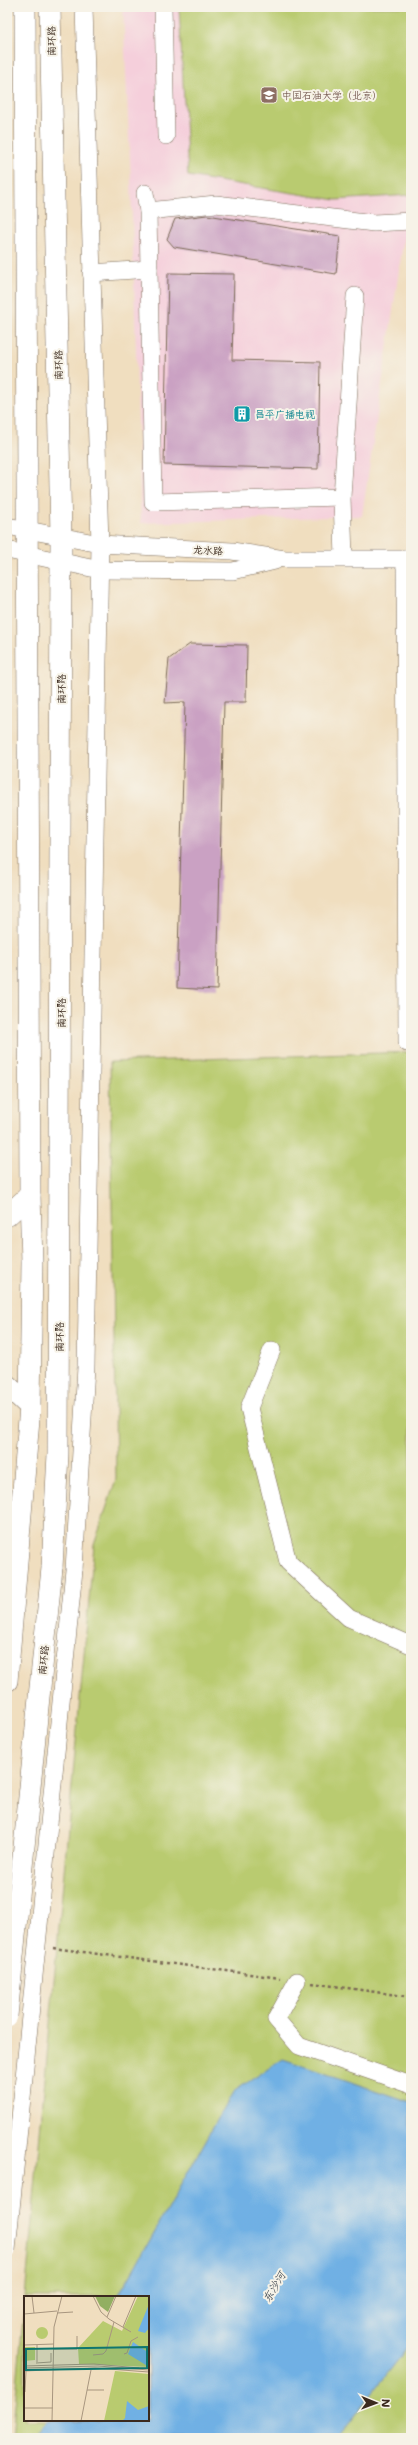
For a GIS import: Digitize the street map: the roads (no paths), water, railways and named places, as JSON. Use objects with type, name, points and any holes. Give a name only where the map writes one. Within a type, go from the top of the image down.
[{"type":"main road","points":[[7,1681],[18,1565],[30,1407],[32,1262],[30,1195],[27,554],[17,528],[25,7]]},
{"type":"main road","name":"南环路","points":[[7,2016],[52,1568],[58,1454],[61,536],[50,7]]},
{"type":"main road","points":[[7,1216],[30,1195]]},
{"type":"main road","points":[[7,1386],[30,1407]]},
{"type":"street","points":[[7,2250],[74,1570],[86,1367],[100,544],[84,7]]},
{"type":"street","points":[[163,7],[166,136]]},
{"type":"street","points":[[145,193],[148,211],[153,502],[342,497]]},
{"type":"street","points":[[148,211],[216,204],[374,223],[411,221]]},
{"type":"street","points":[[91,273],[149,269]]},
{"type":"street","points":[[344,558],[342,497],[355,296]]},
{"type":"street","name":"龙水路","points":[[17,528],[100,544],[232,551],[285,559],[408,559]]},
{"type":"street","points":[[7,550],[100,570],[233,571],[285,559]]},
{"type":"street","points":[[408,559],[407,1043],[411,1043]]},
{"type":"street","points":[[272,1350],[249,1408],[288,1562],[349,1618],[411,1645]]},
{"type":"street","points":[[297,1981],[276,2019],[299,2046],[411,2085]]},
{"type":"water","name":"东沙河","points":[[283,2059],[411,2102],[411,2343],[338,2438],[36,2438],[46,2421],[149,2421],[149,2296],[119,2296],[233,2092]]},
{"type":"place","name":"中国石油大学（北京）","points":[[269,95]]},
{"type":"place","name":"昌平广播电视","points":[[242,414]]}]
